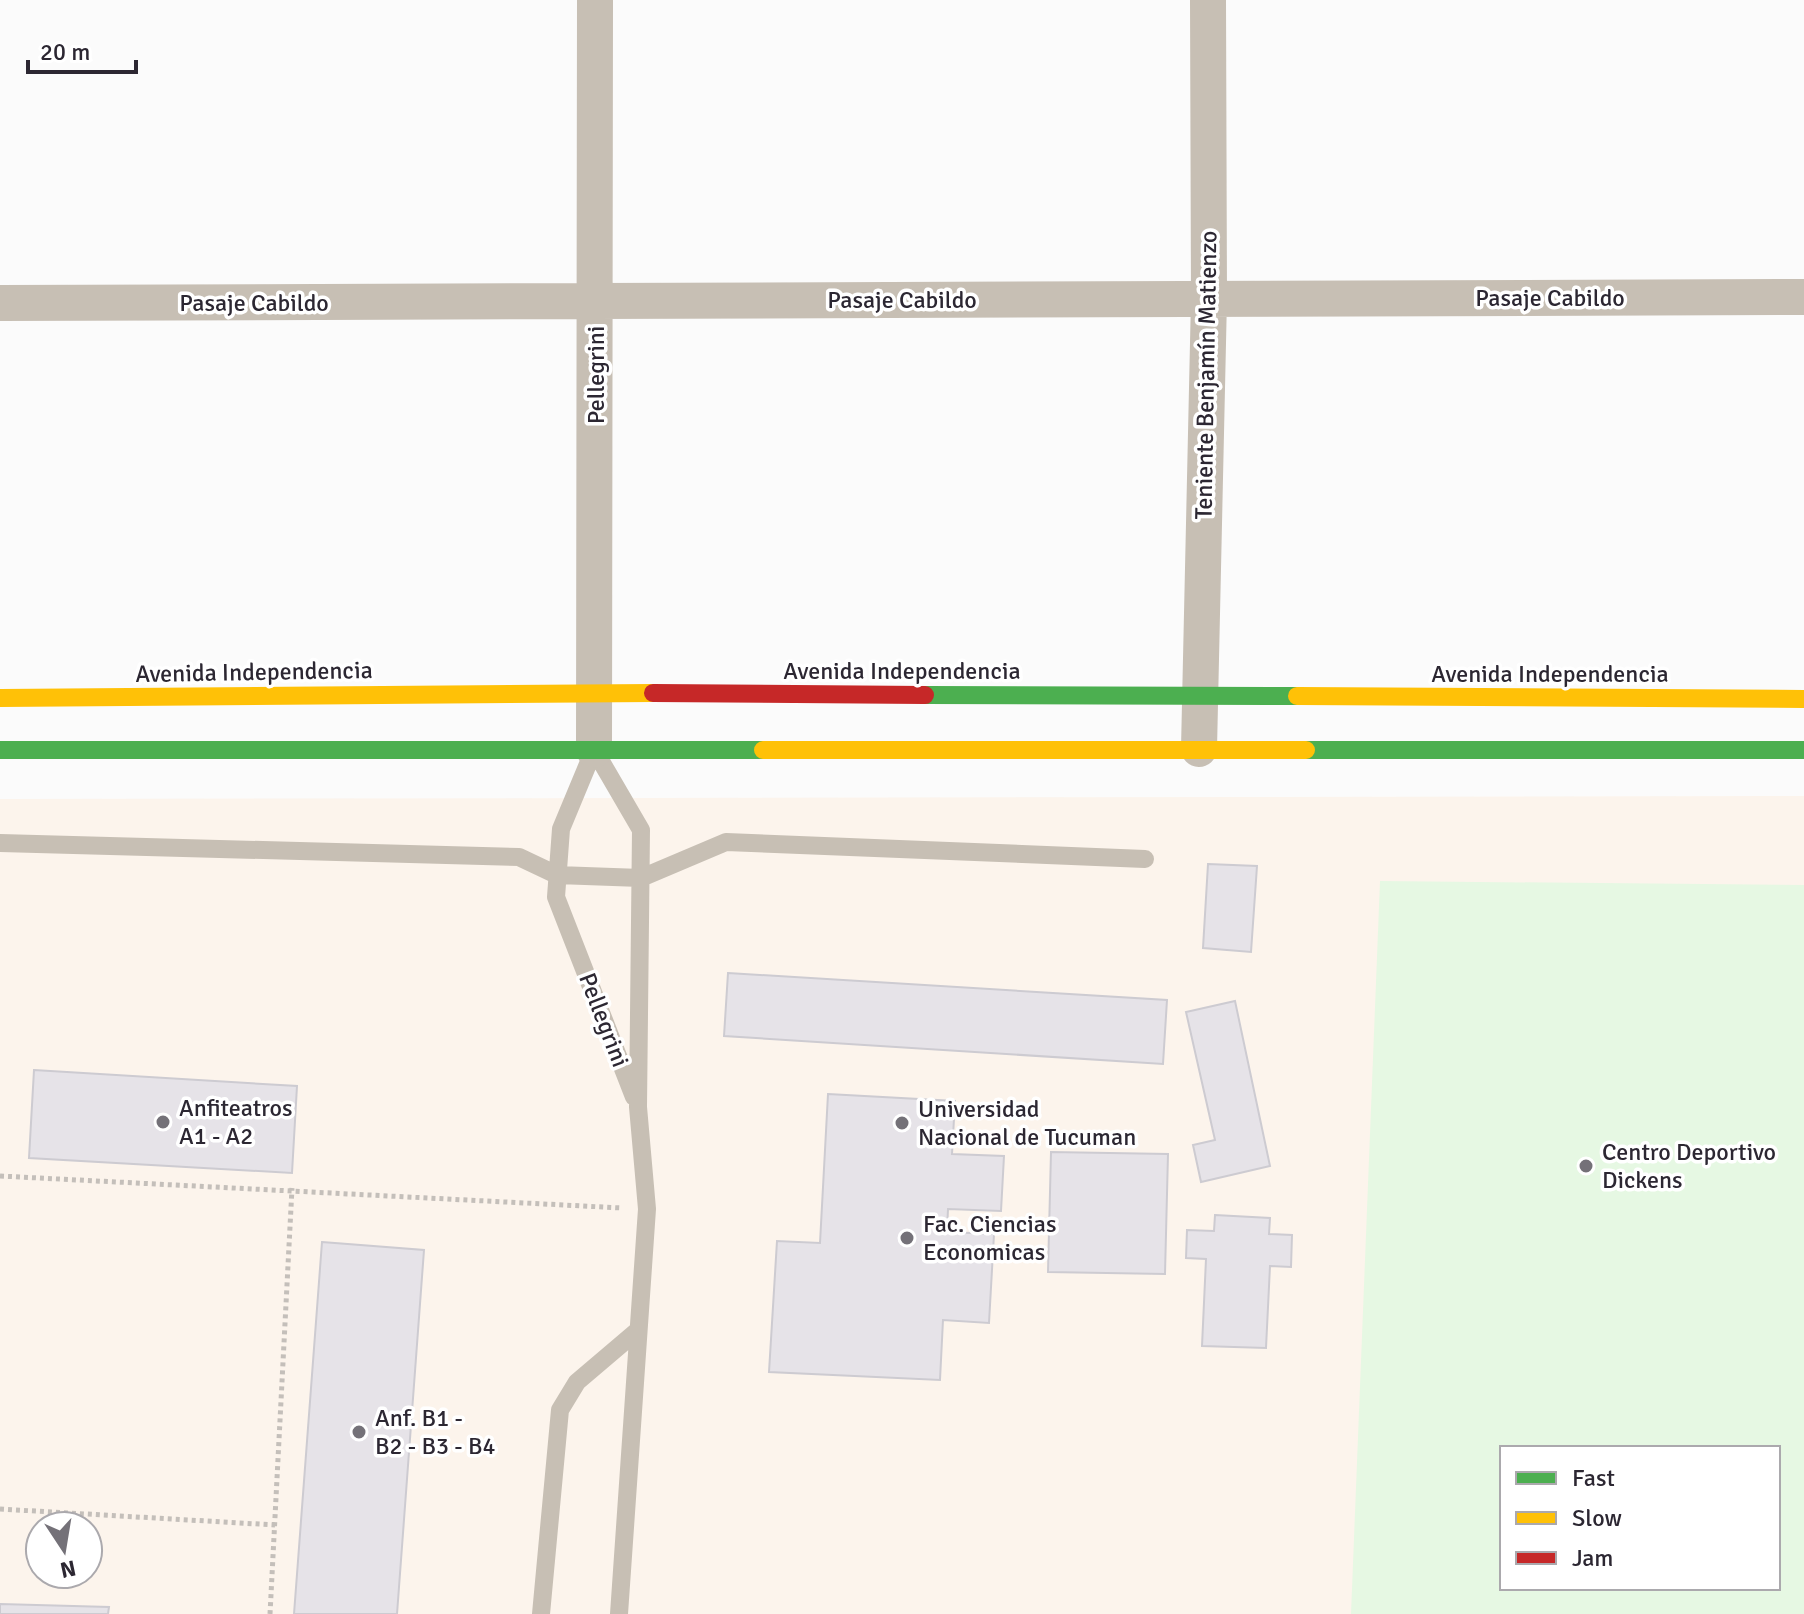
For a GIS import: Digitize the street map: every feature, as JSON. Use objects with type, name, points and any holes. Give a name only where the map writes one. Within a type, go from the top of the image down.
[{"type":"main road","name":"Avenida Independencia","points":[[0,698],[594,693],[1804,699]]},
{"type":"main road","points":[[0,750],[1804,750]]},
{"type":"street","name":"Pellegrini","points":[[594,750],[597,303],[595,0]]},
{"type":"street","name":"Teniente Benjamín Matienzo","points":[[1199,749],[1209,298],[1208,0]]},
{"type":"street","name":"Pasaje Cabildo","points":[[0,303],[1804,297]]},
{"type":"lane","name":"Pellegrini","points":[[594,750],[561,829],[556,897],[638,1107]]},
{"type":"lane","name":"Pellegrini","points":[[594,750],[641,830],[638,1107],[647,1209],[619,1614]]},
{"type":"lane","points":[[0,843],[519,857],[557,875],[641,878],[726,842],[1145,859]]},
{"type":"lane","points":[[541,1614],[560,1410],[577,1382],[637,1331]]},
{"type":"path","points":[[0,1176],[292,1188],[647,1209]]},
{"type":"path","points":[[270,1614],[292,1188]]},
{"type":"path","points":[[0,1509],[275,1525]]},
{"type":"shaded area","name":"Universidad Nacional de Tucuman","points":[[1804,796],[1804,1614],[0,1614],[0,799]]},
{"type":"green space","name":"Centro Deportivo Dickens","points":[[1380,881],[1804,885],[1804,1614],[1351,1614]]},
{"type":"building","points":[[1208,864],[1257,866],[1251,952],[1203,948]]},
{"type":"building","points":[[728,973],[1167,1000],[1163,1064],[724,1036]]},
{"type":"building","points":[[1235,1001],[1270,1166],[1201,1182],[1193,1145],[1215,1140],[1186,1012]]},
{"type":"building","name":"Anfiteatros A1 - A2","points":[[34,1070],[297,1086],[292,1173],[29,1158]]},
{"type":"building","name":"Fac. Ciencias Economicas","points":[[828,1094],[955,1101],[952,1154],[1004,1156],[1001,1211],[948,1209],[947,1232],[994,1234],[989,1323],[943,1320],[940,1380],[769,1372],[777,1241],[820,1243]]},
{"type":"building","points":[[1051,1152],[1168,1154],[1165,1274],[1048,1272]]},
{"type":"building","points":[[1215,1215],[1270,1218],[1269,1234],[1292,1235],[1291,1267],[1270,1266],[1266,1348],[1202,1346],[1206,1259],[1186,1258],[1187,1230],[1214,1231]]},
{"type":"building","name":"Anf. B1 - B2 - B3 - B4","points":[[322,1242],[424,1250],[397,1614],[294,1614]]},
{"type":"building","points":[[0,1604],[109,1607],[108,1614],[0,1614]]},
{"type":"traffic: fast","points":[[925,695],[1297,696]]},
{"type":"traffic: fast","points":[[0,750],[763,750]]},
{"type":"traffic: fast","points":[[1306,750],[1804,750]]},
{"type":"traffic: slow","points":[[0,698],[653,693]]},
{"type":"traffic: slow","points":[[1297,696],[1804,699]]},
{"type":"traffic: slow","points":[[763,750],[1306,750]]},
{"type":"traffic: jam","points":[[653,693],[925,695]]},
{"type":"place","name":"Anfiteatros A1 - A2","points":[[163,1122]]},
{"type":"place","name":"Universidad Nacional de Tucuman","points":[[902,1123]]},
{"type":"place","name":"Centro Deportivo Dickens","points":[[1586,1166]]},
{"type":"place","name":"Fac. Ciencias Economicas","points":[[907,1238]]},
{"type":"place","name":"Anf. B1 - B2 - B3 - B4","points":[[359,1432]]}]
